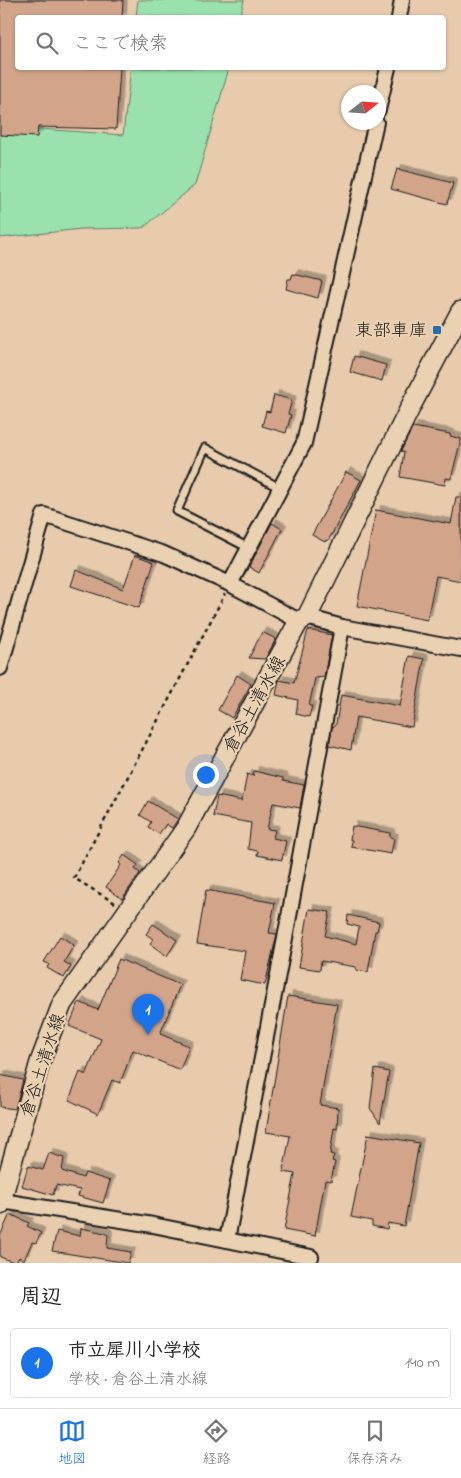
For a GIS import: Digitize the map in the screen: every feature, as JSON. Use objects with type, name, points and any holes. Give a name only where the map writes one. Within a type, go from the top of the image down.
[{"type":"main road","name":"倉谷土清水線","points":[[1,1203],[4,1172],[40,1062],[62,1004],[186,828],[303,619],[413,402],[460,316]]},
{"type":"street","points":[[400,15],[402,0]]},
{"type":"street","points":[[384,85],[388,70]]},
{"type":"street","points":[[230,584],[304,443],[374,130]]},
{"type":"street","points":[[0,668],[44,515],[164,554],[303,619],[461,649]]},
{"type":"street","points":[[227,1240],[342,627]]},
{"type":"street","points":[[1,1203],[153,1225],[311,1257]]},
{"type":"lane","points":[[249,548],[177,511],[205,448],[280,488]]},
{"type":"path","points":[[128,911],[74,878],[230,584]]},
{"type":"green space","points":[[138,0],[244,0],[240,15],[136,15]]},
{"type":"green space","points":[[131,70],[228,70],[195,185],[143,228],[81,229],[0,238],[0,126],[123,135]]},
{"type":"building","points":[[0,0],[123,0],[122,15],[15,15],[15,70],[120,70],[116,129],[38,127],[37,137],[0,135]]},
{"type":"building","points":[[397,169],[453,183],[447,204],[391,189]]},
{"type":"building","points":[[293,274],[322,281],[318,298],[286,289],[288,279],[291,279]]},
{"type":"building","points":[[354,356],[386,365],[382,381],[350,372]]},
{"type":"building","points":[[274,395],[292,400],[288,414],[291,415],[286,433],[262,426],[266,411],[270,412]]},
{"type":"building","points":[[413,427],[450,434],[450,436],[461,439],[451,479],[446,478],[445,485],[400,477],[404,452],[401,451]]},
{"type":"building","points":[[346,472],[361,480],[328,541],[326,540],[325,542],[312,535]]},
{"type":"building","points":[[456,497],[461,497],[461,581],[436,576],[427,620],[357,606],[376,510],[451,524]]},
{"type":"building","points":[[272,523],[282,529],[259,573],[249,567]]},
{"type":"building","points":[[135,555],[154,562],[139,608],[71,586],[76,570],[123,589]]},
{"type":"building","points":[[308,630],[332,635],[324,677],[315,678],[309,706],[312,706],[309,717],[296,714],[298,700],[276,695],[279,680],[294,683]]},
{"type":"building","points":[[262,632],[276,639],[265,659],[249,658]]},
{"type":"building","points":[[409,656],[424,659],[412,727],[356,717],[351,750],[329,745],[332,728],[336,724],[341,695],[400,706]]},
{"type":"building","points":[[237,675],[251,684],[232,718],[218,710]]},
{"type":"building","points":[[254,771],[283,778],[283,781],[304,785],[300,808],[273,803],[267,829],[275,830],[273,838],[286,841],[282,860],[257,855],[258,851],[248,849],[251,823],[213,816],[217,796],[242,801],[247,774],[253,776]]},
{"type":"building","points":[[148,801],[178,819],[172,828],[166,824],[159,834],[148,827],[151,822],[140,815]]},
{"type":"building","points":[[352,826],[390,833],[390,837],[394,838],[391,854],[351,847]]},
{"type":"building","points":[[124,855],[138,865],[135,869],[140,873],[122,899],[106,887],[121,865],[119,863]]},
{"type":"building","points":[[206,890],[275,903],[269,933],[277,934],[265,985],[240,980],[245,951],[197,944]]},
{"type":"building","points":[[309,909],[330,912],[325,936],[356,944],[359,927],[347,924],[348,915],[379,922],[377,931],[375,931],[368,972],[356,970],[356,967],[321,961],[320,970],[299,967]]},
{"type":"building","points":[[153,924],[177,940],[167,956],[150,944],[153,939],[146,934]]},
{"type":"building","points":[[60,936],[74,945],[64,962],[71,966],[64,978],[47,968],[49,964],[44,962]]},
{"type":"building","points":[[119,959],[180,985],[160,1034],[189,1046],[180,1070],[133,1050],[120,1083],[112,1080],[98,1114],[69,1100],[80,1072],[86,1075],[101,1039],[69,1026],[79,1002],[98,1010]]},
{"type":"building","points":[[288,996],[337,1004],[320,1105],[338,1108],[337,1129],[334,1128],[330,1154],[334,1155],[332,1161],[335,1162],[331,1181],[325,1180],[315,1236],[284,1230],[295,1174],[283,1172],[290,1136],[266,1132]]},
{"type":"building","points":[[375,1069],[389,1072],[380,1123],[370,1108]]},
{"type":"building","points":[[0,1075],[23,1080],[15,1109],[0,1107]]},
{"type":"building","points":[[368,1134],[419,1143],[404,1226],[388,1223],[387,1229],[372,1226],[372,1221],[351,1217]]},
{"type":"building","points":[[49,1153],[64,1158],[62,1171],[83,1178],[85,1173],[110,1181],[103,1203],[78,1196],[80,1190],[56,1185],[53,1195],[22,1186],[28,1166],[43,1170]]},
{"type":"building","points":[[10,1214],[29,1223],[27,1226],[41,1233],[36,1243],[32,1242],[24,1260],[19,1257],[16,1263],[0,1257],[0,1236]]},
{"type":"building","points":[[81,1228],[108,1235],[107,1248],[131,1252],[128,1263],[52,1251],[57,1231],[80,1236]]},
{"type":"place","name":"東部車庫","points":[[437,330]]},
{"type":"place","name":"市立犀川小学校","points":[[148,1035]]}]
